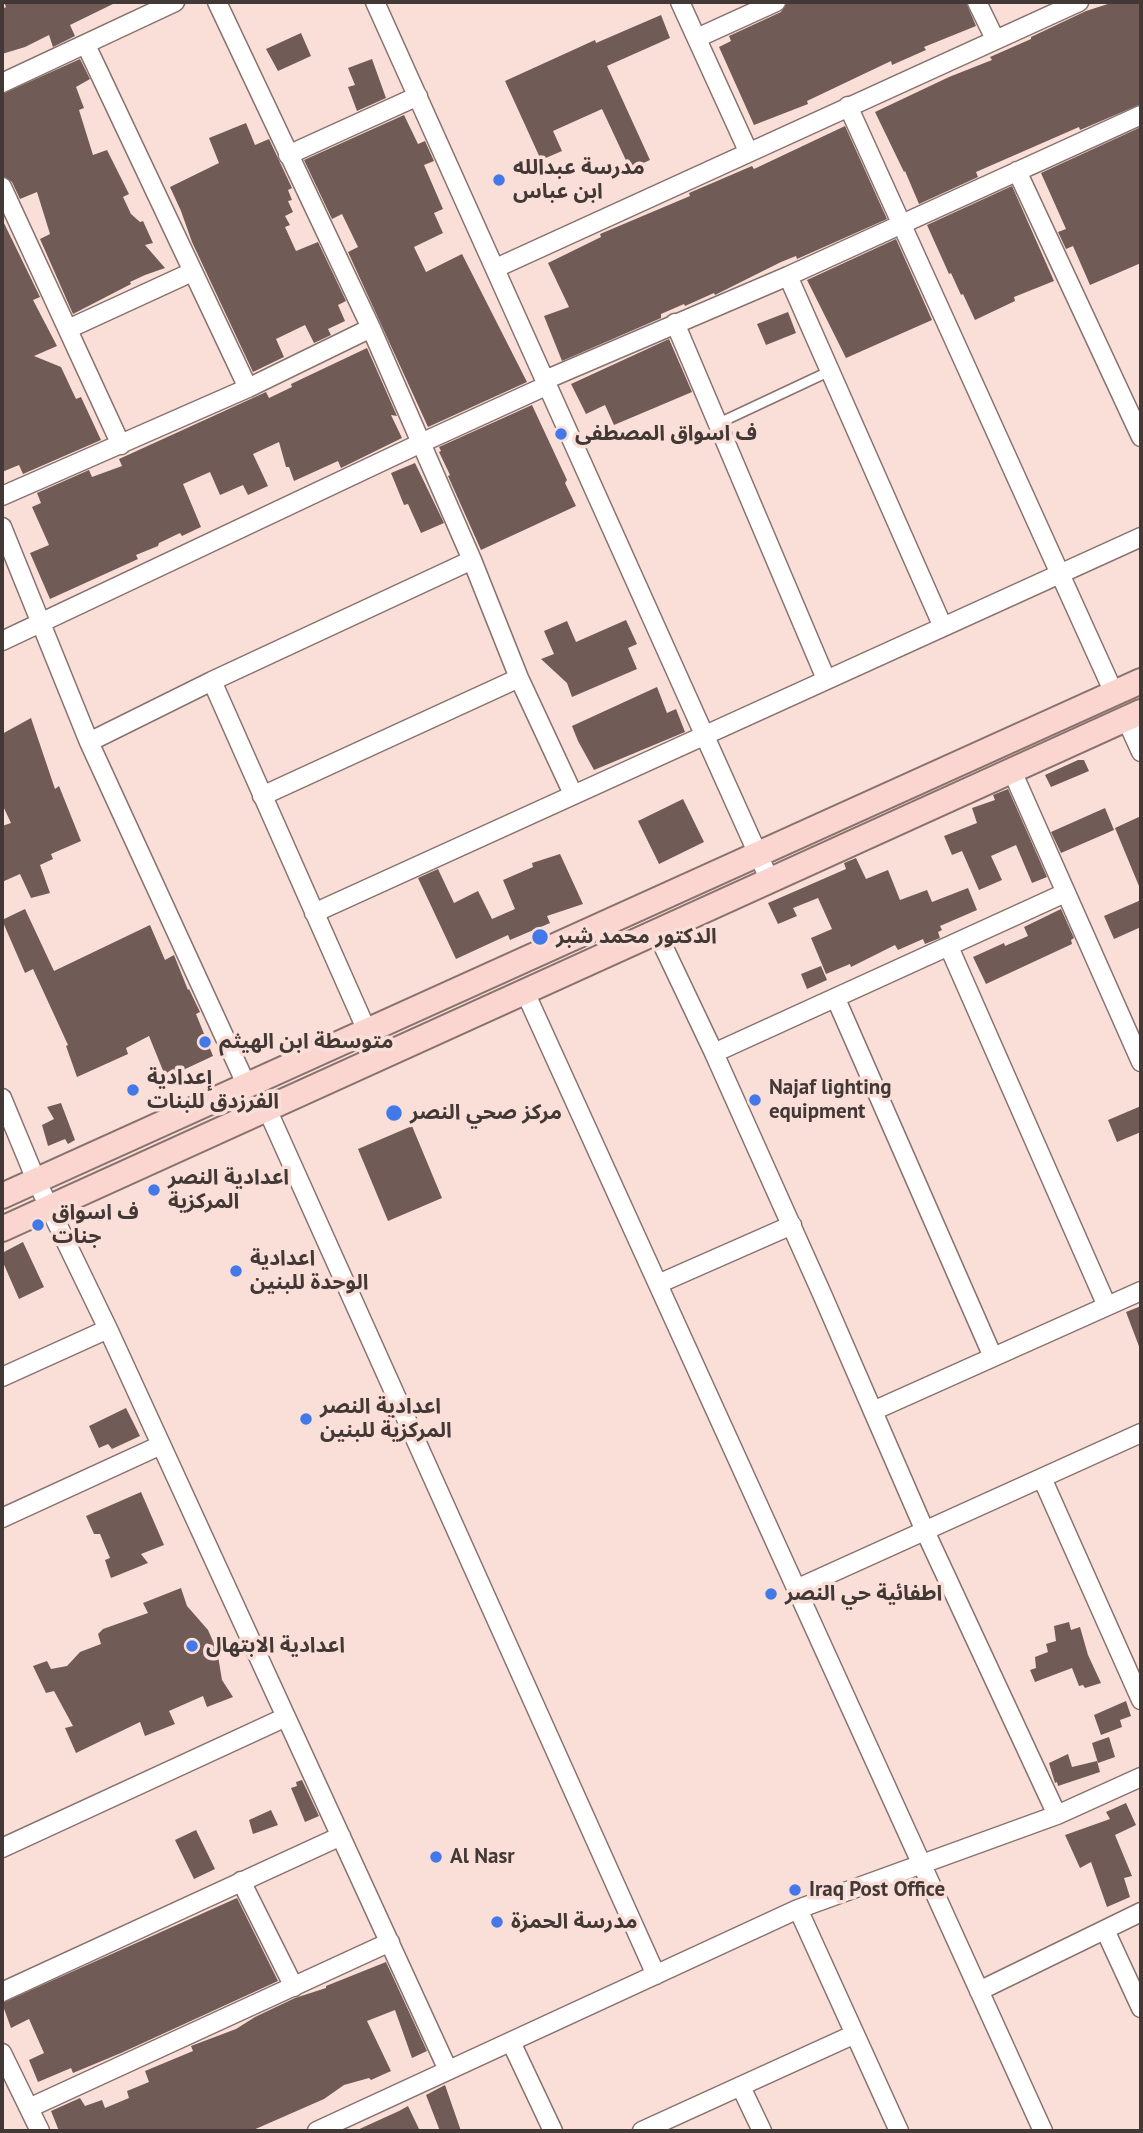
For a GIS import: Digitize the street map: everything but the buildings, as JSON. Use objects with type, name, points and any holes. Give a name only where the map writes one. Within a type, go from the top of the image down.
[{"type":"street","points":[[2,83],[175,2]]},
{"type":"street","points":[[217,2],[371,328],[472,560],[519,678],[573,794]]},
{"type":"street","points":[[375,2],[770,881]]},
{"type":"street","points":[[680,2],[748,151]]},
{"type":"street","points":[[697,38],[776,2]]},
{"type":"street","points":[[977,2],[995,39]]},
{"type":"street","points":[[496,268],[1079,2]]},
{"type":"street","points":[[86,45],[248,388]]},
{"type":"street","points":[[288,155],[418,96]]},
{"type":"street","points":[[848,106],[1114,693]]},
{"type":"street","points":[[2,641],[675,323],[788,276],[1017,171],[1139,121]]},
{"type":"street","points":[[1017,171],[1137,418],[1141,437]]},
{"type":"street","points":[[2,187],[121,444]]},
{"type":"street","points":[[68,329],[192,272]]},
{"type":"street","points":[[788,276],[943,627]]},
{"type":"street","points":[[675,323],[826,679]]},
{"type":"street","points":[[2,496],[248,388],[371,328]]},
{"type":"street","points":[[2,527],[89,742],[247,1086]]},
{"type":"street","points":[[314,913],[1141,537]]},
{"type":"street","points":[[89,742],[212,681],[472,560]]},
{"type":"street","points":[[262,796],[519,678]]},
{"type":"street","points":[[212,681],[367,1031]]},
{"type":"street","points":[[2,1196],[1141,681]]},
{"type":"street","points":[[8,1226],[1134,716],[1141,752]]},
{"type":"street","points":[[1012,771],[1141,1062]]},
{"type":"street","points":[[785,843],[781,852],[782,860],[794,871]]},
{"type":"street","points":[[717,874],[731,882],[732,899]]},
{"type":"street","points":[[714,1053],[1065,893]]},
{"type":"street","points":[[657,933],[792,1225],[925,1531],[1057,1815]]},
{"type":"street","points":[[949,947],[1107,1306]]},
{"type":"street","points":[[525,992],[1043,2131]]},
{"type":"street","points":[[835,999],[993,1357]]},
{"type":"street","points":[[2,1098],[36,1180],[108,1329],[449,2070]]},
{"type":"street","points":[[267,1109],[656,1975]]},
{"type":"street","points":[[77,1162],[73,1171],[75,1179],[79,1185],[88,1189]]},
{"type":"street","points":[[2,1196],[10,1200],[17,1213],[8,1226]]},
{"type":"street","points":[[658,1284],[792,1225]]},
{"type":"street","points":[[873,1411],[1141,1291]]},
{"type":"street","points":[[2,1377],[108,1329]]},
{"type":"street","points":[[796,1589],[1141,1433]]},
{"type":"street","points":[[2,1518],[161,1446]]},
{"type":"street","points":[[1042,1478],[1141,1700]]},
{"type":"street","points":[[2,1848],[286,1717]]},
{"type":"street","points":[[317,2131],[798,1909],[1057,1815],[1141,1777]]},
{"type":"street","points":[[2,1992],[341,1836]]},
{"type":"street","points":[[241,1881],[294,1987]]},
{"type":"street","points":[[798,1909],[899,2131]]},
{"type":"street","points":[[979,1991],[1141,1912]]},
{"type":"street","points":[[1105,1930],[1141,2008]]},
{"type":"street","points":[[29,2108],[390,1942]]},
{"type":"street","points":[[642,2131],[855,2034]]},
{"type":"street","points":[[511,2042],[553,2131]]},
{"type":"street","points":[[2,2053],[40,2131]]},
{"type":"street","points":[[741,2087],[762,2131]]},
{"type":"lane","points":[[717,424],[830,371]]},
{"type":"place","name":"مدرسة عبدالله ابن عباس","points":[[499,180]]},
{"type":"place","name":"ف اسواق المصطفى","points":[[561,434]]},
{"type":"place","name":"الدكتور محمد شبر","points":[[540,937]]},
{"type":"place","name":"متوسطة ابن الهيثم","points":[[205,1042]]},
{"type":"place","name":"إعدادية الفرزدق للبنات","points":[[133,1090]]},
{"type":"place","name":"Najaf lighting equipment","points":[[755,1100]]},
{"type":"place","name":"مركز صحي النصر","points":[[394,1113]]},
{"type":"place","name":"اعدادية النصر المركزية","points":[[154,1190]]},
{"type":"place","name":"ف اسواق جنات","points":[[38,1225]]},
{"type":"place","name":"اعدادية الوحدة للبنين","points":[[236,1271]]},
{"type":"place","name":"اعدادية النصر المركزية للبنين","points":[[306,1419]]},
{"type":"place","name":"اطفائية حي النصر","points":[[771,1594]]},
{"type":"place","name":"اعدادية الابتهال","points":[[192,1646]]},
{"type":"place","name":"Al Nasr","points":[[436,1857]]},
{"type":"place","name":"Iraq Post Office","points":[[795,1890]]},
{"type":"place","name":"مدرسة الحمزة","points":[[497,1922]]}]
